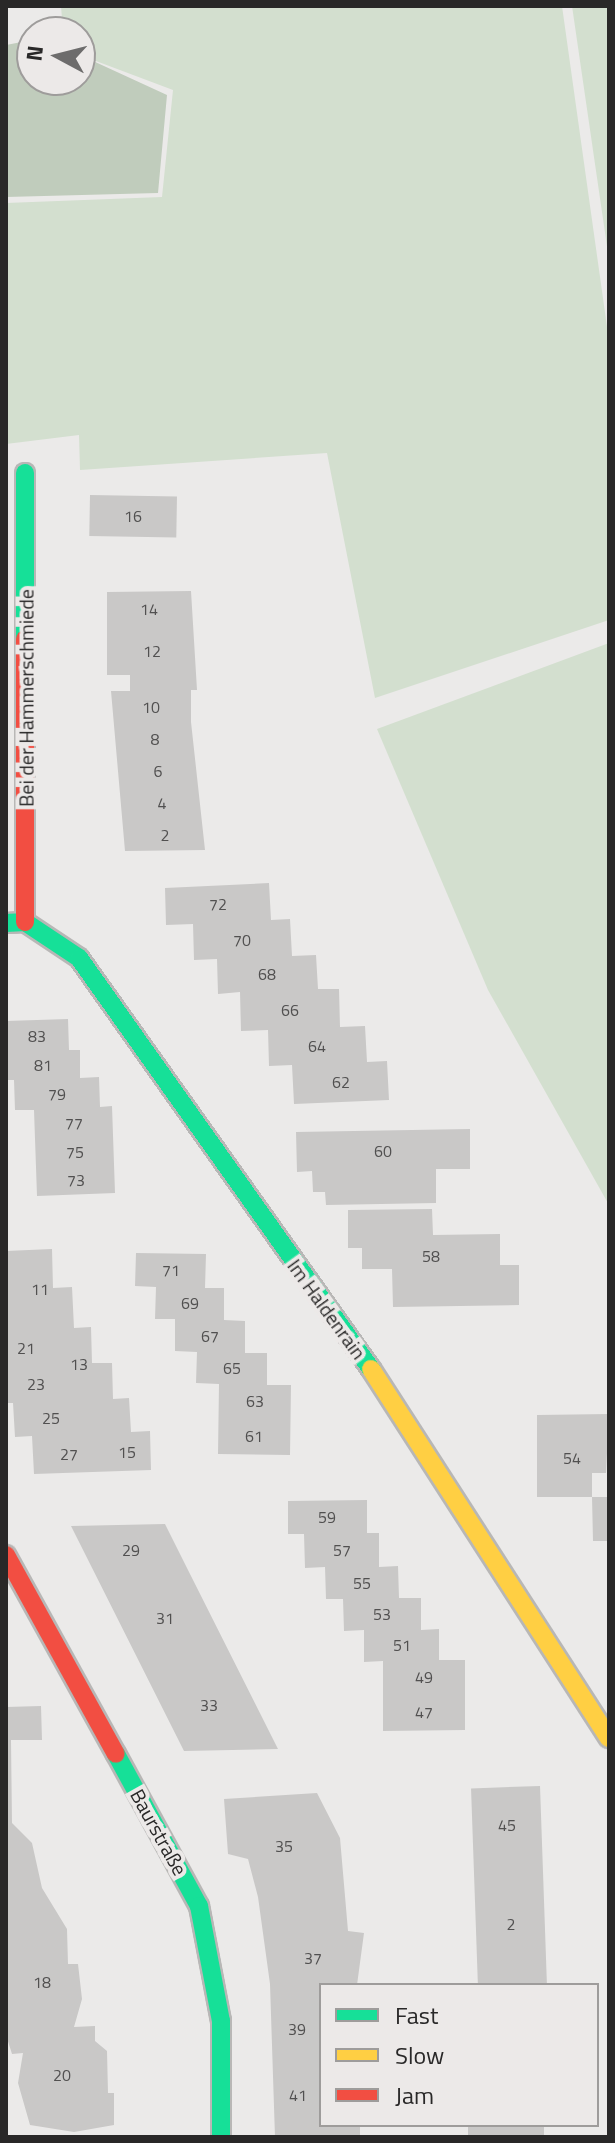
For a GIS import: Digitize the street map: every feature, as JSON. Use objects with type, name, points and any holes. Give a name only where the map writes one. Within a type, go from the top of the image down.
[{"type":"street","name":"Bei der Hammerschmiede","points":[[15,922],[25,473]]},
{"type":"street","name":"Im Haldenrain","points":[[15,922],[79,958],[434,1458],[609,1738]]},
{"type":"street","name":"Baurstraße","points":[[6,1555],[199,1906],[221,2021],[221,2137]]},
{"type":"green space","points":[[61,6],[562,6],[609,341],[609,620],[375,698],[327,453],[80,470],[79,435],[6,444],[6,203],[162,197],[173,90],[96,61],[96,16],[62,16]]},
{"type":"green space","points":[[572,6],[609,6],[609,260]]},
{"type":"green space","points":[[16,43],[16,96],[96,96],[96,62],[167,95],[158,193],[6,197],[6,45]]},
{"type":"green space","points":[[609,643],[609,1205],[488,990],[377,729]]},
{"type":"building","points":[[90,495],[177,497],[176,538],[89,536]]},
{"type":"building","points":[[191,591],[197,690],[191,690],[191,722],[205,850],[125,851],[111,691],[130,691],[130,675],[107,675],[107,592]]},
{"type":"building","points":[[269,883],[271,920],[290,919],[292,956],[316,955],[318,989],[339,989],[340,1027],[365,1026],[367,1062],[387,1061],[389,1100],[294,1104],[292,1065],[269,1066],[268,1030],[241,1031],[240,992],[218,994],[217,959],[194,960],[193,924],[166,925],[165,888]]},
{"type":"building","points":[[68,1019],[69,1050],[80,1050],[80,1078],[99,1077],[100,1107],[112,1106],[115,1193],[37,1196],[34,1110],[15,1110],[14,1080],[6,1080],[6,1021]]},
{"type":"building","points":[[470,1129],[470,1169],[436,1169],[436,1203],[326,1205],[325,1192],[313,1192],[312,1171],[297,1172],[296,1132]]},
{"type":"building","points":[[432,1209],[433,1235],[500,1234],[500,1265],[519,1265],[519,1305],[393,1307],[392,1269],[362,1269],[362,1248],[348,1248],[348,1210]]},
{"type":"building","points":[[52,1249],[53,1288],[72,1287],[74,1328],[91,1327],[92,1363],[112,1363],[113,1399],[129,1398],[131,1432],[150,1431],[151,1470],[34,1474],[32,1436],[15,1437],[13,1403],[6,1403],[6,1251]]},
{"type":"building","points":[[136,1253],[206,1254],[205,1288],[224,1288],[224,1320],[245,1321],[245,1353],[267,1353],[267,1385],[291,1385],[290,1455],[218,1454],[219,1384],[196,1383],[197,1352],[175,1351],[175,1319],[155,1319],[156,1287],[135,1286]]},
{"type":"building","points":[[609,1414],[606,1473],[592,1473],[592,1497],[537,1497],[537,1415]]},
{"type":"building","points":[[592,1497],[609,1497],[609,1541],[593,1541]]},
{"type":"building","points":[[367,1500],[367,1533],[379,1533],[379,1567],[398,1566],[399,1598],[421,1598],[421,1630],[439,1629],[439,1660],[465,1660],[465,1730],[383,1731],[383,1661],[364,1662],[364,1630],[344,1631],[343,1599],[326,1599],[325,1567],[305,1568],[304,1534],[288,1534],[288,1501]]},
{"type":"building","points":[[165,1524],[278,1749],[184,1751],[71,1526]]},
{"type":"building","points":[[41,1706],[42,1740],[11,1740],[12,1823],[32,1843],[42,1888],[67,1929],[68,1964],[78,1964],[82,1999],[74,2027],[95,2026],[95,2041],[107,2051],[108,2093],[114,2093],[114,2125],[74,2132],[30,2125],[18,2083],[23,2053],[12,2054],[6,2035],[6,1707]]},
{"type":"building","points":[[540,1786],[547,1983],[478,1983],[471,1788]]},
{"type":"building","points":[[317,1793],[340,1838],[348,1931],[364,1933],[357,1983],[319,1983],[319,2127],[360,2127],[360,2137],[275,2137],[270,1984],[258,1897],[248,1859],[228,1854],[224,1799]]},
{"type":"building","points":[[468,2127],[544,2127],[544,2137],[468,2137]]},
{"type":"traffic: fast","points":[[25,473],[25,639]]},
{"type":"traffic: fast","points":[[6,923],[25,922],[79,958],[371,1369]]},
{"type":"traffic: fast","points":[[116,1754],[199,1906],[221,2021],[221,2137]]},
{"type":"traffic: slow","points":[[371,1369],[609,1738]]},
{"type":"traffic: jam","points":[[25,639],[25,922]]},
{"type":"traffic: jam","points":[[6,1555],[116,1754]]}]
